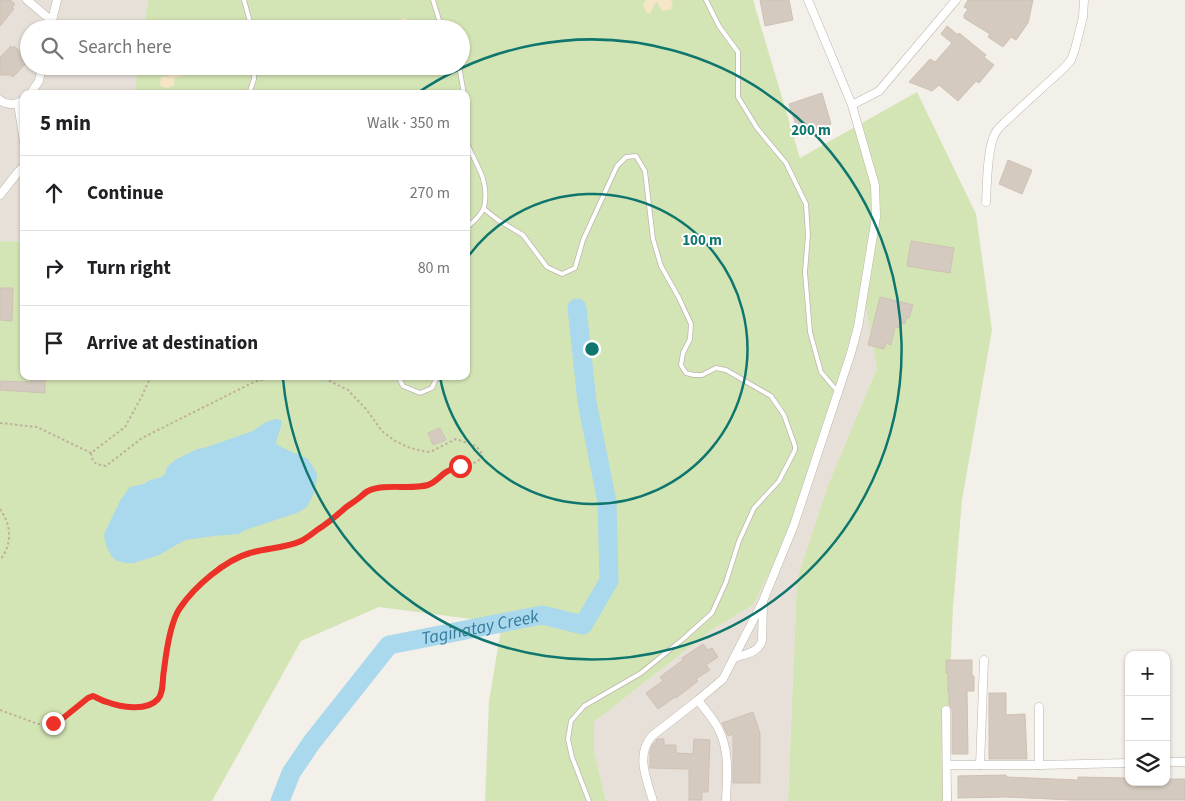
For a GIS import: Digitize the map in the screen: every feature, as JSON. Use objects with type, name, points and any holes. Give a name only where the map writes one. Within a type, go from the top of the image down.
[{"type":"street","points":[[27,0],[46,20]]},
{"type":"street","points":[[52,20],[57,0]]},
{"type":"street","points":[[653,801],[644,770],[643,759],[648,741],[723,679],[763,601],[794,525],[852,353],[858,327],[876,217],[875,185],[852,105],[808,0]]},
{"type":"street","points":[[852,105],[879,91],[956,0]]},
{"type":"street","points":[[986,202],[990,150],[994,135],[998,128],[1071,60],[1083,17],[1084,0]]},
{"type":"street","points":[[33,90],[39,81],[40,75]]},
{"type":"street","points":[[0,100],[9,104],[20,102]]},
{"type":"street","points":[[0,196],[20,172]]},
{"type":"street","points":[[734,658],[756,651],[760,646],[762,641],[763,601]]},
{"type":"street","points":[[980,765],[984,660]]},
{"type":"street","points":[[698,700],[718,728],[724,743],[727,761],[726,801]]},
{"type":"street","points":[[1039,707],[1039,765]]},
{"type":"street","points":[[946,710],[947,801]]},
{"type":"street","points":[[1170,762],[1185,762]]},
{"type":"street","points":[[947,765],[1125,763]]},
{"type":"lane","points":[[244,0],[250,20]]},
{"type":"lane","points":[[432,0],[439,20]]},
{"type":"lane","points":[[706,0],[719,26],[738,52],[738,97],[757,128],[786,164],[806,204],[808,235],[805,272],[810,332],[822,372],[838,392]]},
{"type":"lane","points":[[251,90],[254,75]]},
{"type":"lane","points":[[461,75],[463,90]]},
{"type":"lane","points":[[470,152],[481,171],[485,189],[484,208],[470,224]]},
{"type":"lane","points":[[484,208],[498,220],[523,235],[547,267],[562,274],[575,268],[584,240],[617,166],[626,157],[636,156],[646,171],[653,240],[661,266],[691,324],[690,339],[683,353],[681,365],[686,372],[694,375],[702,375],[716,368],[726,370],[770,396],[784,415],[795,446],[795,450],[779,481],[754,508],[739,541],[726,582],[712,613],[641,673],[584,706],[571,721],[568,738],[572,757],[589,801]]},
{"type":"lane","points":[[400,380],[404,386],[420,393],[432,388],[436,380]]},
{"type":"path","points":[[91,453],[125,427],[149,380]]},
{"type":"path","points":[[0,423],[36,427],[91,453],[97,465],[106,466],[142,438],[254,382],[264,380]]},
{"type":"path","points":[[0,710],[38,724],[47,724],[62,719],[93,696],[109,703],[128,707],[153,703],[161,694],[169,640],[179,609],[207,578],[220,568],[249,553],[300,542],[325,526],[369,490],[416,487],[429,484],[435,482],[450,470],[481,460],[483,455],[476,446],[456,439],[427,452],[410,448],[395,441],[382,431],[366,408],[348,390],[327,380]]},
{"type":"path","points":[[0,509],[7,520],[9,536],[8,548],[0,560]]},
{"type":"shaded area","points":[[0,0],[148,0],[145,20],[20,20],[20,75],[137,75],[135,90],[20,90],[20,242],[0,241]]},
{"type":"shaded area","points":[[864,289],[877,368],[828,485],[797,579],[788,801],[606,801],[594,750],[594,722],[713,629],[753,605],[770,572],[790,525]]},
{"type":"green space","points":[[148,0],[753,0],[800,158],[917,92],[976,214],[992,330],[962,500],[953,607],[948,722],[952,801],[788,801],[797,579],[828,485],[877,368],[863,291],[831,407],[790,525],[770,572],[753,605],[713,629],[594,722],[594,750],[606,801],[485,801],[489,701],[502,623],[379,607],[301,641],[212,801],[0,801],[0,241],[20,242],[20,380],[470,380],[470,90],[135,90],[137,75],[470,75],[470,20],[145,20]]},
{"type":"sand","points":[[646,0],[670,0],[673,2],[671,9],[664,11],[658,3],[655,3],[650,14],[646,12],[643,5]]},
{"type":"sand","points":[[182,75],[175,78],[174,85],[168,88],[160,86],[161,77]]},
{"type":"water","points":[[276,419],[281,420],[281,428],[276,443],[308,459],[317,475],[314,493],[307,507],[297,513],[245,530],[239,534],[185,540],[159,555],[134,563],[117,561],[112,557],[107,548],[105,532],[121,499],[130,487],[161,477],[165,474],[167,467],[175,460],[197,449],[253,431],[266,422]]},
{"type":"building","points":[[0,0],[10,0],[15,4],[12,7],[14,9],[0,26]]},
{"type":"building","points":[[760,0],[789,0],[793,20],[765,26]]},
{"type":"building","points":[[968,0],[1033,0],[1028,23],[1016,40],[1011,37],[1003,47],[988,37],[990,34],[964,18],[968,9],[964,7]]},
{"type":"building","points":[[947,26],[958,35],[959,33],[986,55],[984,57],[994,65],[979,83],[976,81],[958,101],[939,85],[932,91],[909,82],[930,59],[935,62],[952,43],[941,34]]},
{"type":"building","points":[[11,46],[13,48],[14,46],[20,52],[20,70],[13,77],[10,75],[0,75],[0,57]]},
{"type":"building","points":[[822,93],[831,124],[799,134],[789,104]]},
{"type":"building","points":[[1008,160],[1032,170],[1022,194],[999,184]]},
{"type":"building","points":[[911,241],[954,248],[950,273],[907,266]]},
{"type":"building","points":[[0,288],[13,288],[12,321],[0,320]]},
{"type":"building","points":[[880,297],[913,305],[909,318],[906,318],[905,324],[902,323],[901,328],[895,327],[891,345],[886,343],[884,349],[868,345]]},
{"type":"building","points":[[31,380],[45,380],[45,393],[0,390],[0,381],[31,382]]},
{"type":"building","points":[[440,428],[446,440],[433,445],[428,433]]},
{"type":"building","points":[[703,644],[708,650],[712,648],[718,657],[706,665],[710,670],[696,679],[698,681],[676,698],[658,709],[646,693],[663,681],[660,677],[683,660],[682,658]]},
{"type":"building","points":[[946,660],[972,660],[974,691],[967,691],[968,754],[952,754],[952,710],[949,704]]},
{"type":"building","points":[[989,693],[1006,693],[1006,715],[1025,714],[1027,759],[989,759]]},
{"type":"building","points":[[753,712],[760,733],[760,783],[733,783],[733,734],[728,736],[722,723]]},
{"type":"building","points":[[657,739],[664,739],[664,745],[676,745],[676,753],[693,754],[694,739],[710,740],[708,792],[702,792],[702,800],[689,800],[689,769],[650,768],[650,752]]},
{"type":"building","points":[[1006,775],[1006,777],[1078,780],[1078,777],[1125,778],[1125,786],[1170,786],[1170,779],[1185,779],[1185,800],[958,798],[958,776]]},
{"type":"waterway","name":"Taginatay Creek","points":[[280,801],[291,773],[312,742],[389,645],[542,615],[583,625],[609,581],[607,502],[587,402],[577,308]]},
{"type":"route","points":[[53,723],[62,719],[93,696],[109,703],[128,707],[148,705],[157,700],[163,686],[164,668],[173,623],[179,609],[207,578],[227,563],[249,553],[300,542],[310,537],[369,490],[416,487],[429,484],[435,482],[450,470],[460,466]]}]
